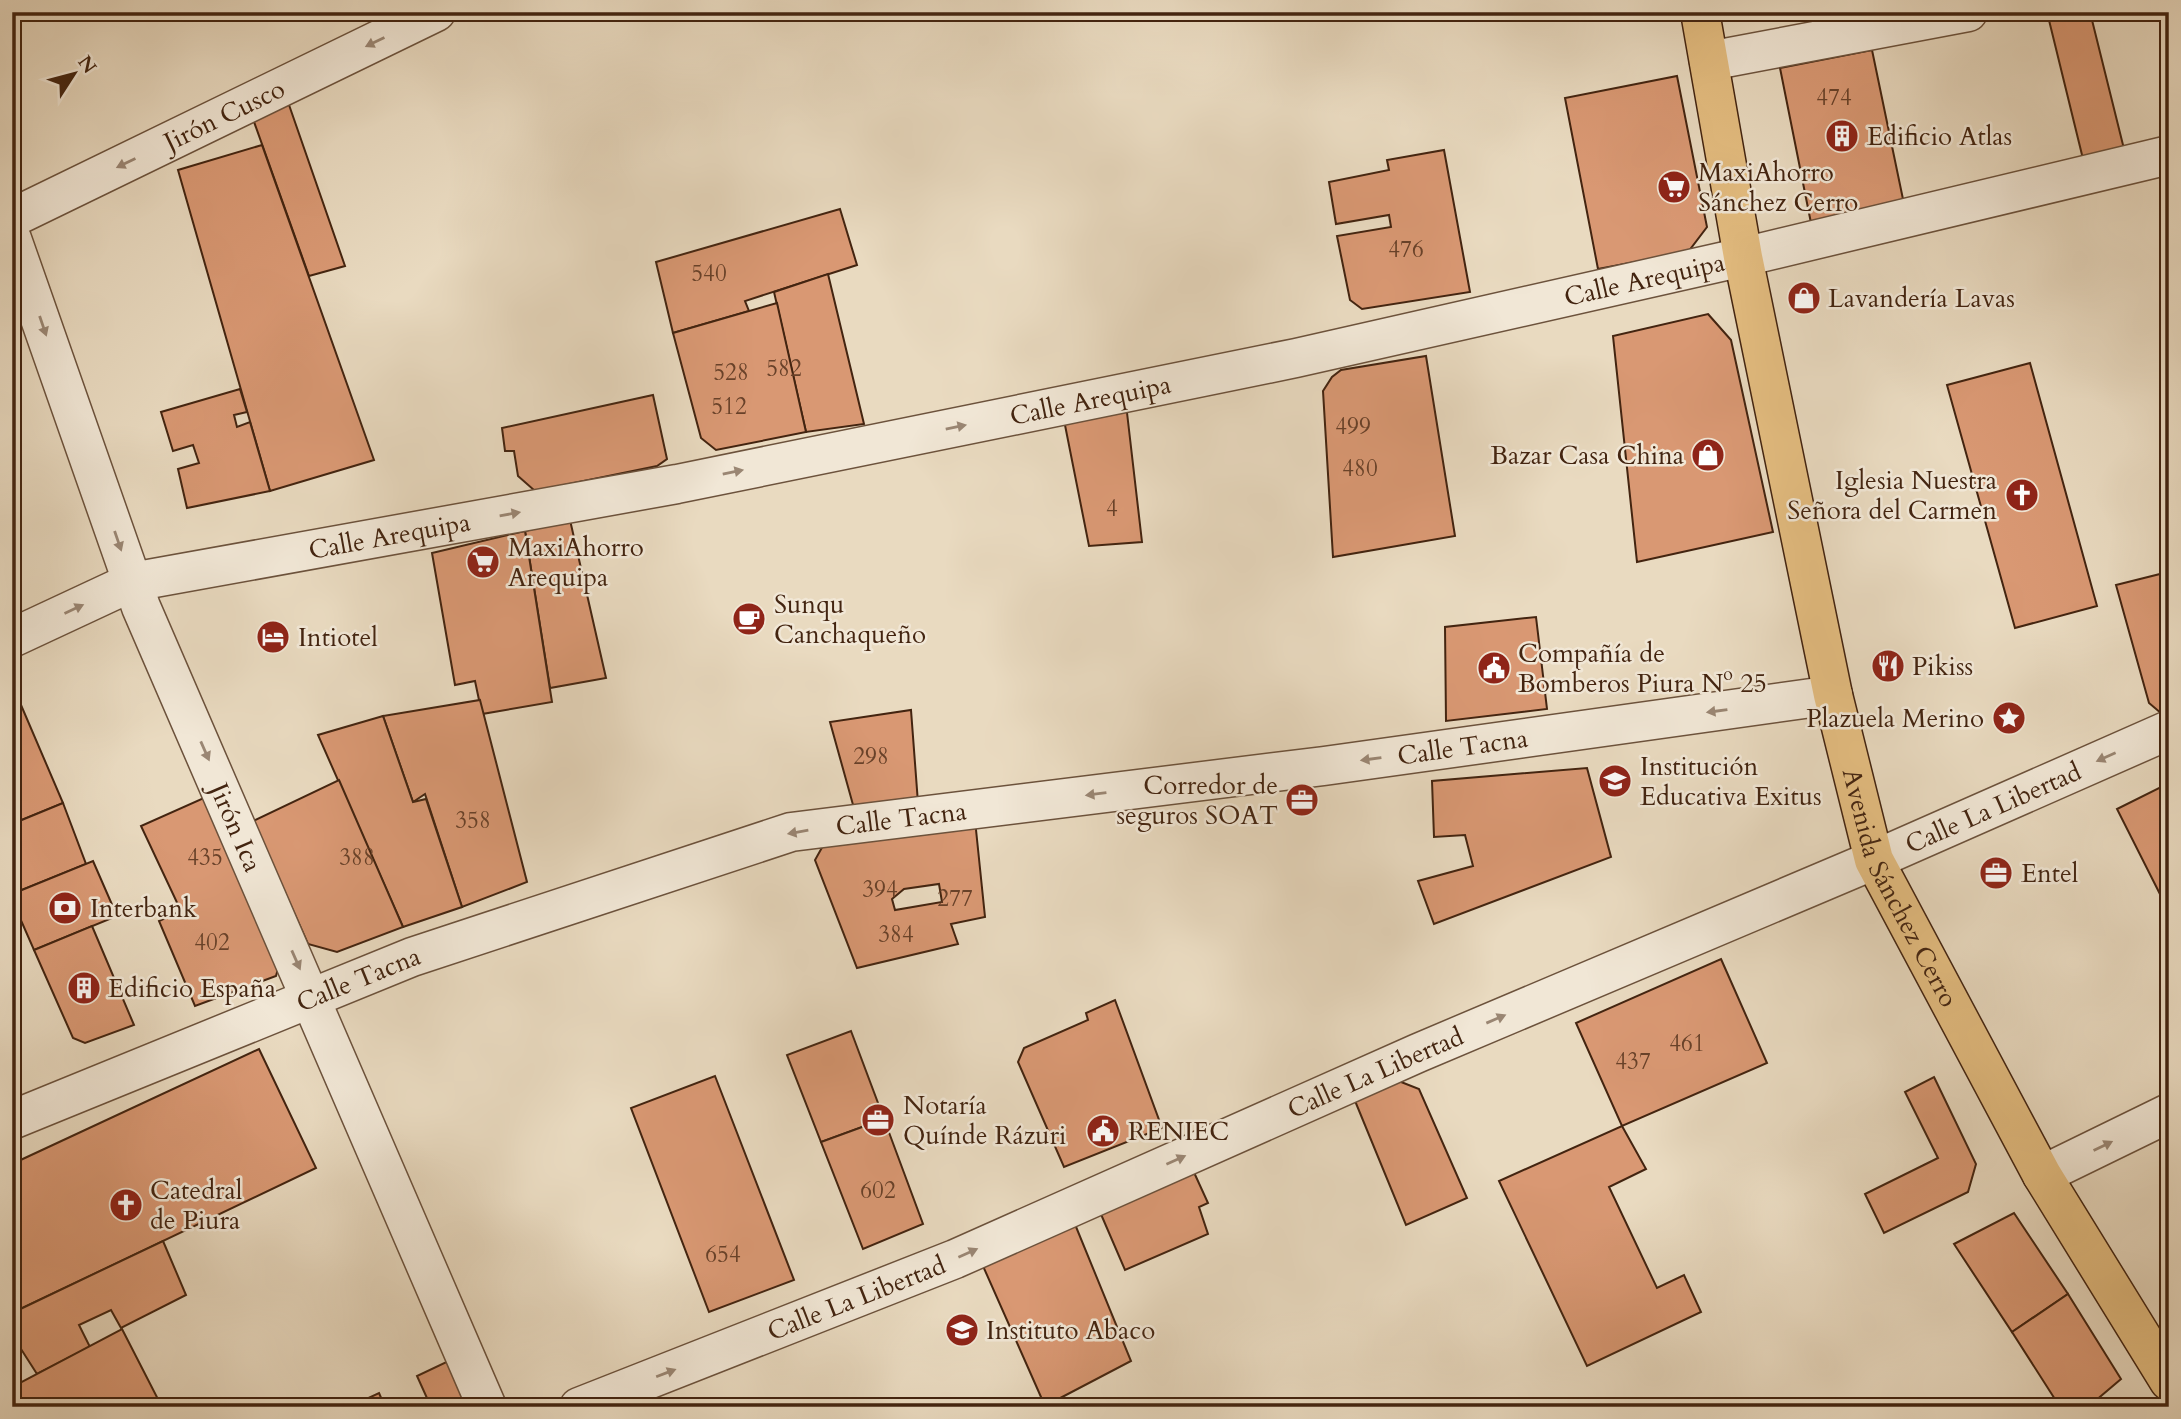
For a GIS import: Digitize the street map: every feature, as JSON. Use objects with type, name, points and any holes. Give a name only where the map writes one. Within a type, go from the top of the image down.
[{"type":"main road","name":"Avenida Sánchez Cerro","points":[[1700,12],[1743,257],[1833,695],[1874,860],[2042,1175],[2169,1381]]},
{"type":"street","name":"Jirón Cusco","points":[[12,218],[436,12]]},
{"type":"street","points":[[1709,61],[1968,12]]},
{"type":"street","name":"Calle Arequipa","points":[[12,638],[132,582],[677,484],[1296,358],[1743,257],[2169,155]]},
{"type":"street","name":"Jirón Ica","points":[[12,239],[132,582],[487,1407]]},
{"type":"street","name":"Calle Tacna","points":[[16,1105],[313,999],[412,957],[791,832],[1324,766],[1833,695]]},
{"type":"street","name":"Calle La Libertad","points":[[579,1407],[954,1259],[1418,1053],[1874,860],[2169,730]]},
{"type":"street","points":[[2042,1175],[2169,1113]]},
{"type":"building","points":[[2047,12],[2090,12],[2125,153],[2084,163]]},
{"type":"building","name":"Edificio Atlas","points":[[1872,50],[1904,204],[1811,223],[1780,68]]},
{"type":"building","points":[[1677,76],[1707,227],[1688,252],[1598,269],[1565,98]]},
{"type":"building","points":[[288,102],[345,266],[309,276],[253,119]]},
{"type":"building","points":[[262,145],[374,460],[270,491],[178,170]]},
{"type":"building","points":[[1444,150],[1470,292],[1362,309],[1350,300],[1337,236],[1391,227],[1389,215],[1336,224],[1329,182],[1389,170],[1387,160]]},
{"type":"building","points":[[840,209],[857,265],[745,301],[749,311],[673,333],[656,262]]},
{"type":"building","points":[[828,274],[864,424],[806,432],[774,292]]},
{"type":"building","points":[[777,303],[806,432],[716,450],[701,438],[673,333]]},
{"type":"building","points":[[1708,314],[1731,340],[1773,532],[1637,562],[1613,336]]},
{"type":"building","points":[[1426,356],[1455,536],[1333,557],[1323,391],[1332,377],[1341,370]]},
{"type":"building","name":"Iglesia Nuestra Señora del Carmen","points":[[2030,363],[2097,606],[2015,628],[1947,385]]},
{"type":"building","points":[[240,389],[247,412],[234,415],[237,427],[250,422],[270,491],[187,508],[178,469],[199,463],[193,445],[173,451],[161,412]]},
{"type":"building","points":[[653,395],[667,459],[657,466],[535,491],[518,476],[514,451],[505,451],[502,428]]},
{"type":"building","points":[[1126,404],[1142,542],[1089,546],[1063,415]]},
{"type":"building","points":[[570,520],[606,678],[550,688],[525,531]]},
{"type":"building","points":[[525,531],[552,702],[482,714],[475,681],[455,685],[432,553]]},
{"type":"building","points":[[2160,574],[2169,600],[2169,713],[2162,714],[2149,703],[2116,585]]},
{"type":"building","name":"Compañía de Bomberos Piura Nº 25","points":[[1536,617],[1547,709],[1446,721],[1445,627]]},
{"type":"building","points":[[12,684],[63,803],[12,824]]},
{"type":"building","points":[[480,700],[527,882],[462,907],[425,794],[413,802],[383,716]]},
{"type":"building","points":[[911,710],[918,803],[855,812],[830,722]]},
{"type":"building","points":[[383,716],[413,802],[426,799],[462,907],[403,927],[318,735]]},
{"type":"building","points":[[1587,768],[1611,857],[1434,924],[1418,881],[1473,866],[1465,835],[1434,837],[1432,781]]},
{"type":"building","points":[[339,780],[403,927],[337,952],[308,944],[253,821]]},
{"type":"building","points":[[2169,783],[2169,912],[2117,809]]},
{"type":"building","points":[[206,797],[280,961],[276,976],[195,1006],[159,921],[181,911],[141,826]]},
{"type":"building","points":[[63,803],[86,864],[12,894],[12,824]]},
{"type":"building","points":[[975,820],[985,917],[951,924],[958,944],[857,968],[815,860],[824,844]],"holes":[[[939,884],[942,902],[895,910],[892,899],[904,889]]]},
{"type":"building","name":"Interbank","points":[[93,861],[117,916],[34,950],[12,900],[12,894]]},
{"type":"building","name":"Edificio España","points":[[92,926],[134,1025],[85,1043],[73,1038],[34,950]]},
{"type":"building","points":[[1721,959],[1767,1063],[1622,1126],[1576,1023]]},
{"type":"building","points":[[1115,1000],[1162,1128],[1064,1167],[1018,1062],[1024,1048],[1088,1020],[1086,1013]]},
{"type":"building","points":[[851,1031],[884,1119],[821,1142],[787,1055]]},
{"type":"building","name":"Catedral de Piura","points":[[259,1049],[316,1168],[12,1313],[12,1164]]},
{"type":"building","points":[[715,1076],[794,1280],[709,1312],[631,1108]]},
{"type":"building","points":[[1934,1077],[1976,1164],[1968,1192],[1884,1233],[1865,1194],[1938,1158],[1905,1092]]},
{"type":"building","points":[[1396,1080],[1419,1089],[1467,1198],[1406,1225],[1353,1096]]},
{"type":"building","points":[[884,1119],[923,1224],[863,1249],[821,1142]]},
{"type":"building","points":[[1622,1126],[1646,1169],[1609,1187],[1657,1288],[1684,1275],[1701,1312],[1587,1366],[1499,1181]]},
{"type":"building","points":[[1192,1168],[1208,1203],[1199,1207],[1208,1234],[1125,1270],[1097,1205]]},
{"type":"building","points":[[2014,1213],[2068,1294],[2012,1332],[1954,1244]]},
{"type":"building","points":[[1072,1217],[1131,1361],[1045,1406],[979,1257]]},
{"type":"building","points":[[163,1241],[186,1295],[121,1328],[111,1310],[79,1325],[90,1347],[37,1374],[12,1335],[12,1313]]},
{"type":"building","points":[[2068,1294],[2121,1379],[2088,1407],[2060,1407],[2012,1332]]},
{"type":"building","points":[[122,1329],[162,1407],[12,1407],[12,1387]]},
{"type":"building","points":[[459,1356],[481,1407],[431,1407],[417,1376]]},
{"type":"building","points":[[379,1393],[385,1407],[349,1407]]},
{"type":"place","name":"Edificio Atlas","points":[[1842,136]]},
{"type":"place","name":"MaxiAhorro Sánchez Cerro","points":[[1674,187]]},
{"type":"place","name":"Lavandería Lavas","points":[[1804,298]]},
{"type":"place","name":"Bazar Casa China","points":[[1708,455]]},
{"type":"place","name":"Iglesia Nuestra Señora del Carmen","points":[[2022,495]]},
{"type":"place","name":"MaxiAhorro Arequipa","points":[[483,562]]},
{"type":"place","name":"Sunqu Canchaqueño","points":[[749,619]]},
{"type":"place","name":"Intiotel","points":[[273,637]]},
{"type":"place","name":"Pikiss","points":[[1888,666]]},
{"type":"place","name":"Compañía de Bomberos Piura Nº 25","points":[[1494,668]]},
{"type":"place","name":"Plazuela Merino","points":[[2009,718]]},
{"type":"place","name":"Institución Educativa Exitus","points":[[1615,781]]},
{"type":"place","name":"Corredor de seguros SOAT","points":[[1302,800]]},
{"type":"place","name":"Entel","points":[[1996,873]]},
{"type":"place","name":"Interbank","points":[[65,908]]},
{"type":"place","name":"Edificio España","points":[[84,988]]},
{"type":"place","name":"Notaría Quínde Rázuri","points":[[878,1120]]},
{"type":"place","name":"RENIEC","points":[[1103,1131]]},
{"type":"place","name":"Catedral de Piura","points":[[126,1205]]},
{"type":"place","name":"Instituto Abaco","points":[[962,1330]]}]
